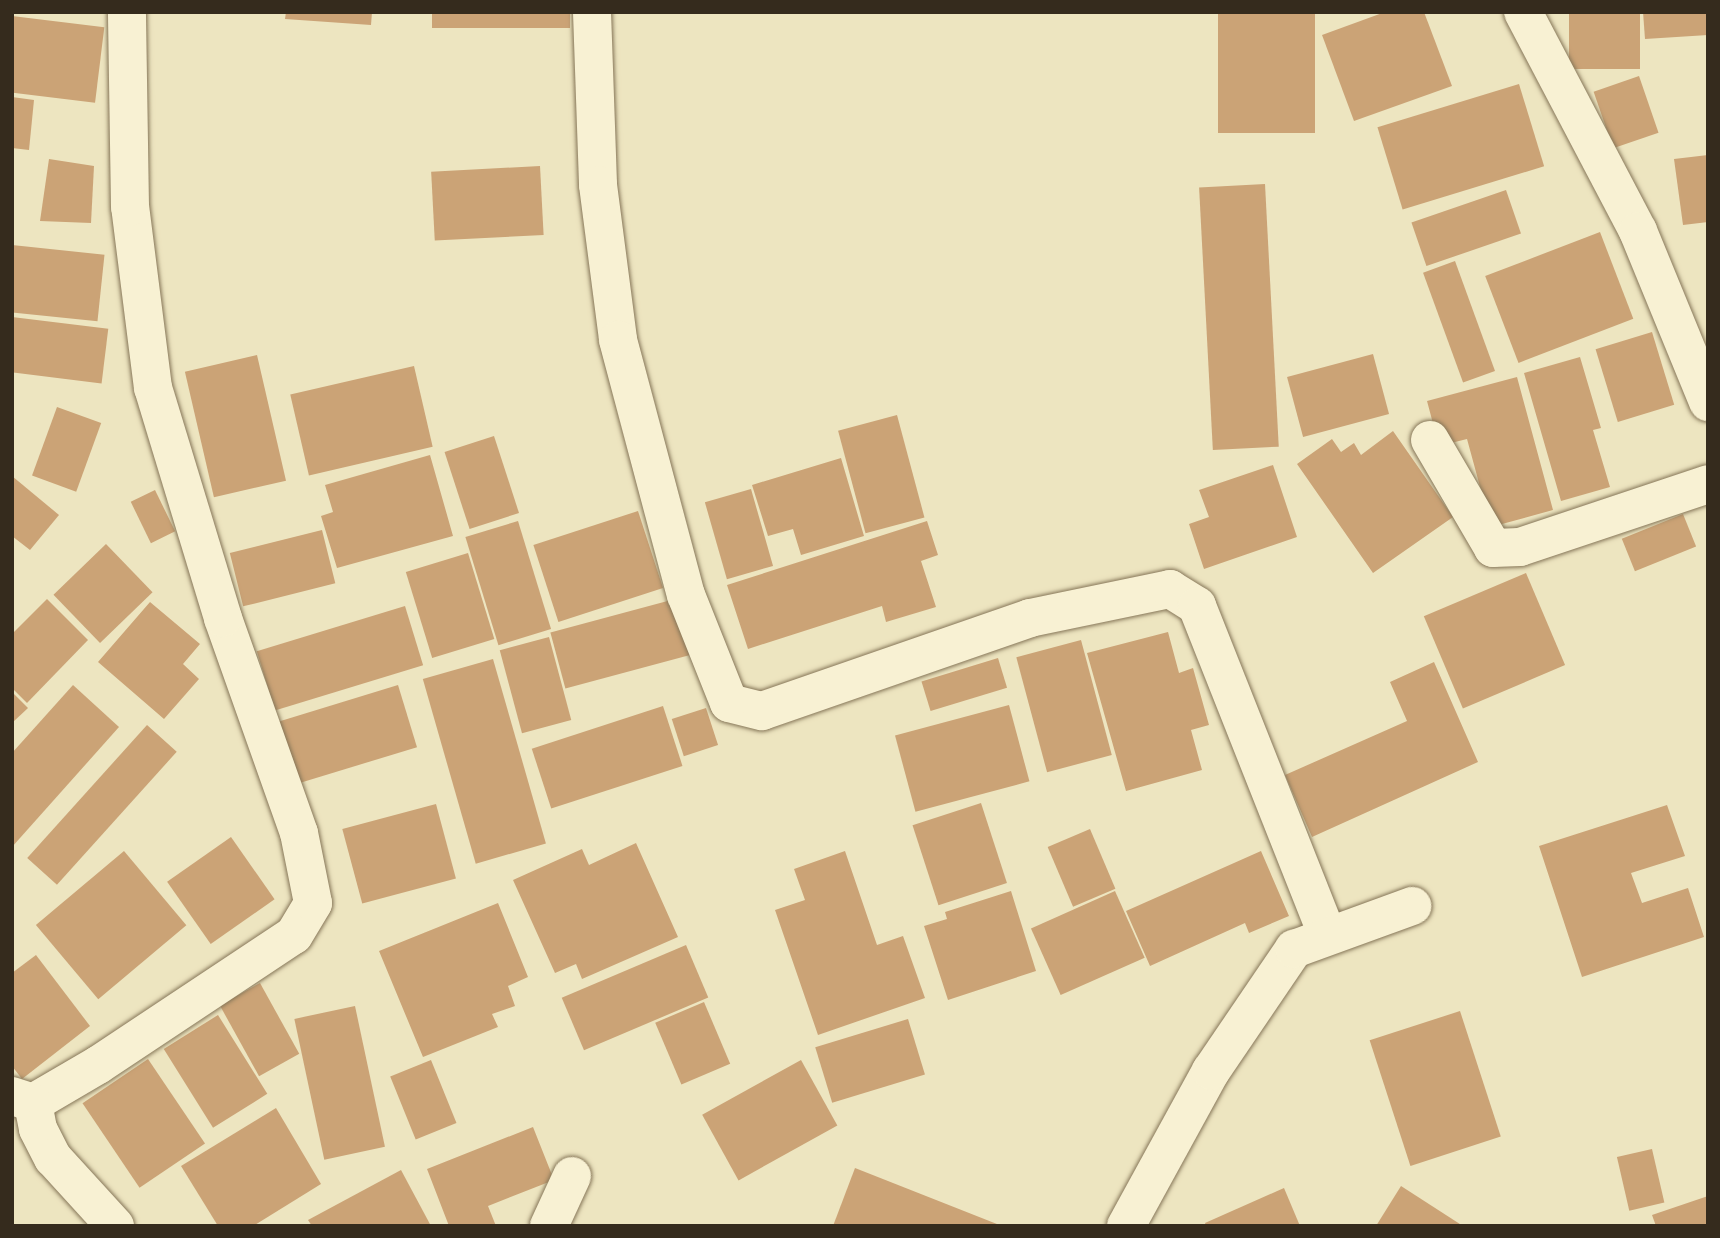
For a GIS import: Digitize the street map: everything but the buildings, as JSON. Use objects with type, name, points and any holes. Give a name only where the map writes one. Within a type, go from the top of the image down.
[{"type":"street","points":[[115,1226],[54,1158],[23,1100],[294,935],[313,903],[299,833],[223,618],[153,388],[130,207],[127,12]]},
{"type":"street","points":[[592,12],[598,185],[618,340],[686,595],[729,703],[762,711],[1030,618],[1170,589],[1196,606],[1327,935]]},
{"type":"street","points":[[1523,12],[1638,231],[1708,402]]},
{"type":"street","points":[[1430,440],[1493,548],[1520,547],[1708,484]]},
{"type":"street","points":[[1126,1226],[1211,1070],[1294,949],[1412,906]]},
{"type":"street","points":[[548,1226],[572,1176]]}]
